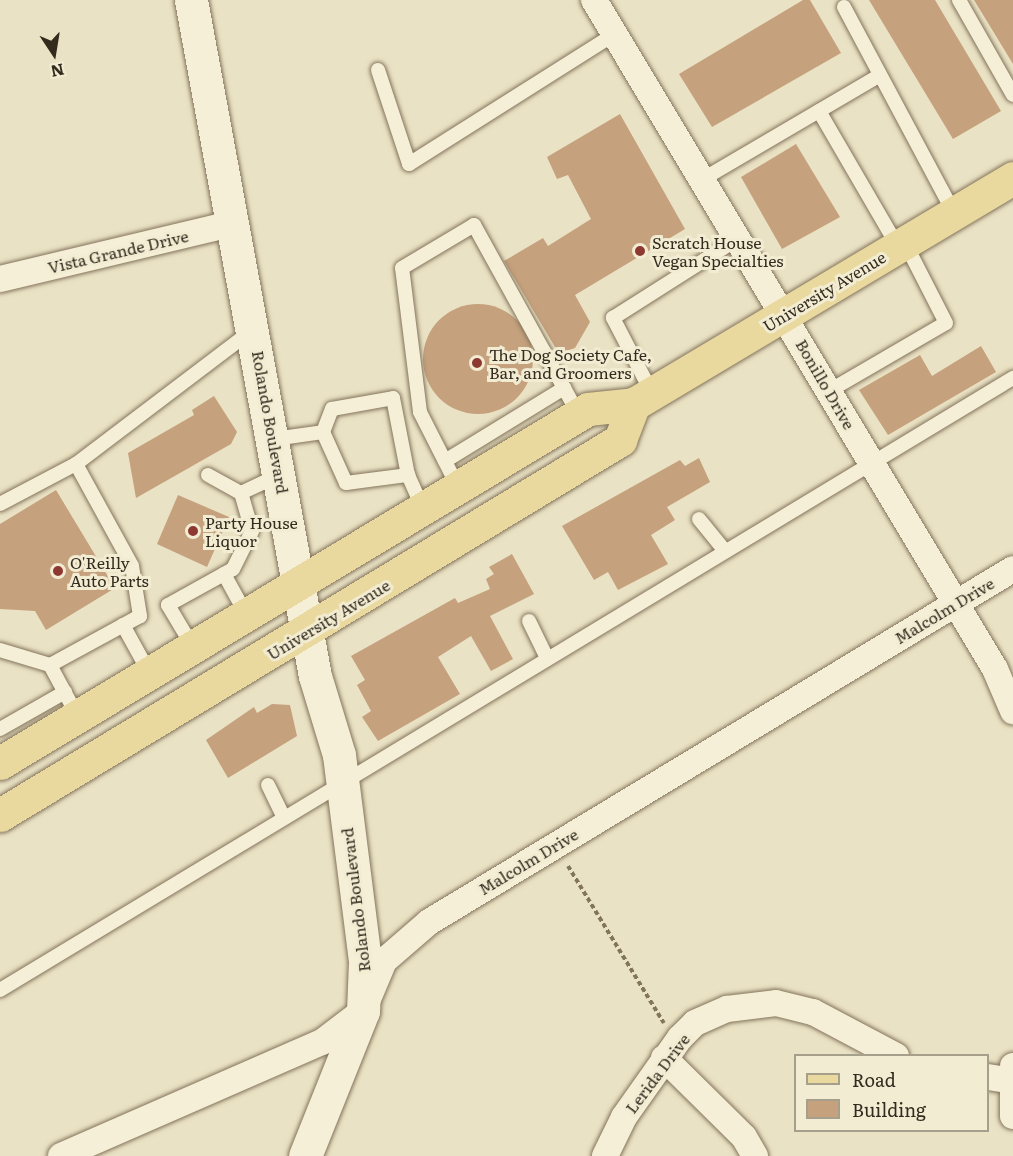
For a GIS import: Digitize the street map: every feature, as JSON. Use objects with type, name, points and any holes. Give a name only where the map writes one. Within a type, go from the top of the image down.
[{"type":"main road","name":"University Avenue","points":[[0,763],[71,705],[150,674],[423,508],[451,474],[571,402],[643,398],[1013,178]]},
{"type":"main road","name":"University Avenue","points":[[0,815],[308,632],[620,440],[643,398]]},
{"type":"street","name":"Rolando Boulevard","points":[[191,0],[235,223],[315,676],[339,755],[341,786],[365,962],[363,1011],[304,1156]]},
{"type":"street","name":"Bonillo Drive","points":[[594,0],[786,314],[953,605],[994,669],[1013,711]]},
{"type":"street","name":"Vista Grande Drive","points":[[0,279],[235,223]]},
{"type":"street","name":"Malcolm Drive","points":[[363,1011],[384,961],[429,922],[1013,569]]},
{"type":"street","name":"Lerida Drive","points":[[605,1156],[624,1117],[670,1051],[695,1023],[727,1009],[776,1003],[813,1012],[892,1054]]},
{"type":"street","points":[[61,1156],[322,1042],[363,1011]]},
{"type":"street","points":[[670,1051],[744,1137],[755,1156]]},
{"type":"street","points":[[1004,1074],[1013,1116]]},
{"type":"lane","points":[[959,0],[1013,95]]},
{"type":"lane","points":[[844,7],[954,213]]},
{"type":"lane","points":[[378,70],[409,164],[615,34]]},
{"type":"lane","points":[[703,179],[880,75]]},
{"type":"lane","points":[[819,111],[946,323],[830,391]]},
{"type":"lane","points":[[451,474],[420,412],[402,268],[474,225],[571,402]]},
{"type":"lane","points":[[643,398],[614,318],[739,238]]},
{"type":"lane","points":[[0,504],[76,464],[254,329]]},
{"type":"lane","points":[[0,990],[283,816],[341,786],[547,658],[1013,378]]},
{"type":"lane","points":[[408,476],[346,483],[323,432],[332,409],[393,398],[408,476],[423,508]]},
{"type":"lane","points":[[274,439],[323,432]]},
{"type":"lane","points":[[3,654],[50,665],[140,616],[132,566],[76,464]]},
{"type":"lane","points":[[193,647],[168,605],[232,569],[252,531],[241,493],[208,474]]},
{"type":"lane","points":[[241,493],[281,474]]},
{"type":"lane","points":[[699,519],[725,551]]},
{"type":"lane","points":[[224,574],[246,614]]},
{"type":"lane","points":[[529,621],[547,658]]},
{"type":"lane","points":[[123,625],[150,674]]},
{"type":"lane","points":[[0,729],[71,705],[50,665]]},
{"type":"lane","points":[[268,785],[283,816]]},
{"type":"path","points":[[555,845],[670,1051]]},
{"type":"building","points":[[803,0],[810,0],[841,53],[712,127],[679,74]]},
{"type":"building","points":[[869,0],[935,0],[1001,111],[953,139]]},
{"type":"building","points":[[974,0],[1013,0],[1013,64]]},
{"type":"building","points":[[620,114],[685,229],[575,295],[590,322],[575,348],[566,351],[555,347],[504,261],[543,238],[548,246],[591,219],[568,175],[557,179],[547,157]]},
{"type":"building","points":[[796,144],[840,217],[782,249],[741,177]]},
{"type":"building","points":[[478,304],[499,308],[517,320],[529,338],[533,359],[529,380],[517,398],[499,410],[478,414],[457,410],[439,398],[427,380],[423,359],[427,338],[439,320],[457,308]]},
{"type":"building","points":[[981,346],[996,372],[888,435],[859,390],[920,355],[932,376]]},
{"type":"building","points":[[214,396],[237,432],[231,444],[136,498],[128,453],[194,415],[192,410]]},
{"type":"building","points":[[699,458],[710,482],[667,507],[675,520],[651,535],[668,564],[618,590],[608,572],[594,580],[562,526],[680,460],[685,466]]},
{"type":"building","name":"O'Reilly Auto Parts","points":[[56,490],[115,588],[46,630],[35,611],[0,609],[0,524]]},
{"type":"building","name":"Party House Liquor","points":[[178,495],[229,517],[207,567],[157,544]]},
{"type":"building","points":[[512,554],[534,594],[490,616],[513,659],[491,671],[471,636],[438,657],[460,694],[378,741],[362,717],[371,711],[357,685],[365,680],[351,656],[455,598],[458,603],[490,589],[486,579],[494,574],[489,567]]},
{"type":"building","points":[[272,704],[290,705],[297,736],[228,778],[206,740],[254,707],[257,713]]},
{"type":"place","name":"Scratch House Vegan Specialties","points":[[640,251]]},
{"type":"place","name":"The Dog Society Cafe, Bar, and Groomers","points":[[477,363]]},
{"type":"place","name":"Party House Liquor","points":[[193,531]]},
{"type":"place","name":"O'Reilly Auto Parts","points":[[58,571]]}]
